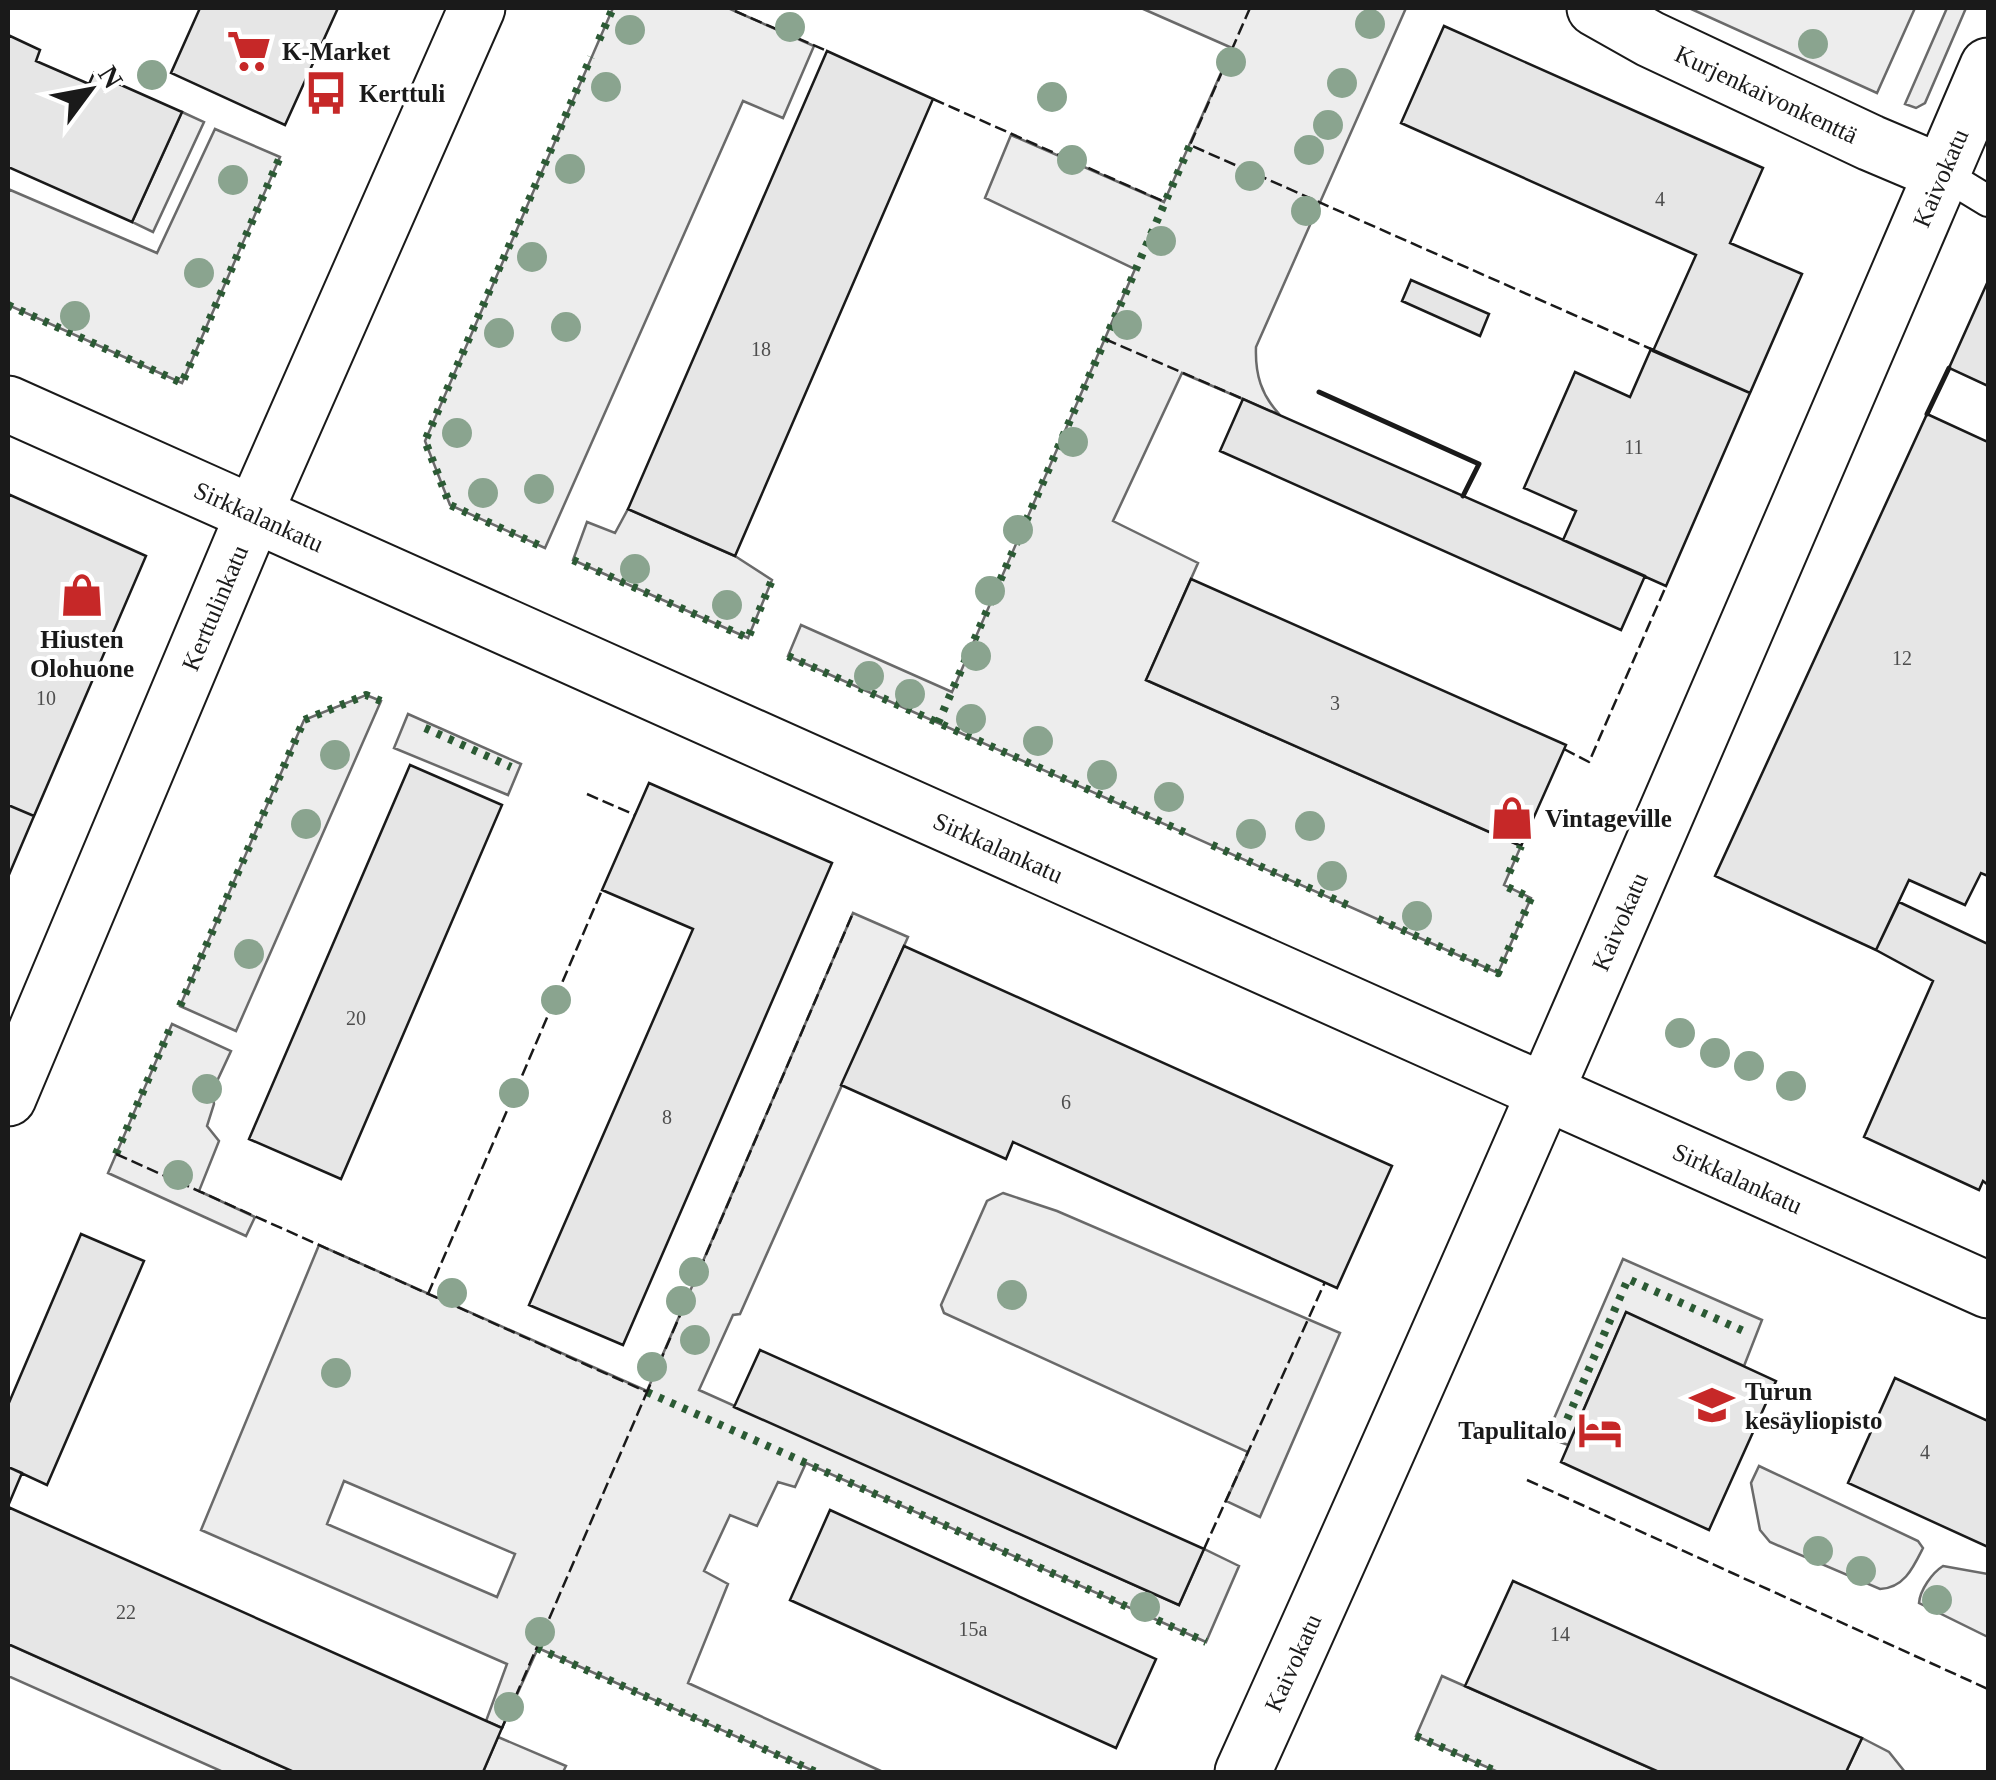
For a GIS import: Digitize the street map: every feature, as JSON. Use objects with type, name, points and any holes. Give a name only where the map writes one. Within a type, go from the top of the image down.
[{"type":"street","name":"Kerttulinkatu","points":[[8,1098],[252,516],[477,8]]},
{"type":"street","name":"Kurjenkaivonkenttä","points":[[1595,8],[1701,63],[1942,173]]},
{"type":"street","name":"Kaivokatu","points":[[1244,1772],[1544,1093],[1988,66]]},
{"type":"street","name":"Sirkkalankatu","points":[[8,404],[1988,1290]]},
{"type":"lane","points":[[1942,173],[1988,201]]},
{"type":"shaded area","points":[[613,8],[728,8],[814,46],[783,118],[743,101],[545,548],[450,505],[425,441]]},
{"type":"shaded area","points":[[1141,8],[1406,8],[1256,347],[1260,384],[1280,415],[1182,373],[1113,521],[1198,563],[1146,680],[1521,846],[1504,885],[1531,898],[1498,973],[788,656],[801,625],[952,692],[1135,269],[985,198],[1011,135],[1164,202],[1232,48]]},
{"type":"shaded area","points":[[1689,8],[1915,8],[1877,93]]},
{"type":"shaded area","points":[[1947,8],[1966,8],[1925,103],[1916,108],[1905,104]]},
{"type":"shaded area","points":[[182,112],[204,122],[153,232],[132,222]]},
{"type":"shaded area","points":[[215,129],[280,157],[182,383],[8,305],[8,189],[157,253]]},
{"type":"shaded area","points":[[628,509],[735,556],[772,580],[748,638],[573,560],[587,522],[615,533]]},
{"type":"shaded area","points":[[366,695],[381,701],[236,1031],[180,1006],[304,720]]},
{"type":"shaded area","points":[[408,714],[521,764],[508,795],[394,748]]},
{"type":"shaded area","points":[[853,913],[908,937],[740,1314],[733,1315],[699,1390],[1179,1605],[1204,1549],[1239,1566],[1206,1642],[806,1463],[795,1487],[778,1482],[757,1526],[730,1515],[704,1571],[728,1584],[688,1683],[883,1772],[816,1772],[538,1648],[502,1728],[486,1721],[507,1664],[201,1530],[319,1245],[647,1391]],"holes":[[[344,1481],[515,1554],[497,1597],[327,1524]]]},
{"type":"shaded area","points":[[172,1024],[231,1051],[212,1092],[214,1104],[207,1126],[219,1141],[199,1191],[255,1217],[246,1236],[108,1173]]},
{"type":"shaded area","points":[[1003,1193],[1057,1211],[1340,1333],[1260,1517],[1226,1501],[1248,1452],[944,1313],[941,1305],[987,1201]]},
{"type":"shaded area","points":[[1623,1259],[1762,1320],[1744,1366],[1626,1313],[1568,1445],[1546,1437]]},
{"type":"shaded area","points":[[1759,1466],[1918,1541],[1923,1548],[1911,1569],[1902,1581],[1880,1589],[1770,1542],[1760,1530],[1751,1483]]},
{"type":"shaded area","points":[[1943,1566],[1988,1574],[1988,1637],[1919,1603],[1927,1582]]},
{"type":"shaded area","points":[[8,1644],[294,1772],[223,1772],[8,1676]]},
{"type":"shaded area","points":[[1442,1676],[1659,1772],[1498,1772],[1416,1736]]},
{"type":"shaded area","points":[[498,1737],[566,1766],[563,1772],[483,1772]]},
{"type":"shaded area","points":[[1862,1738],[1889,1752],[1905,1772],[1846,1772]]},
{"type":"building","name":"K-Market","points":[[200,8],[338,8],[285,125],[171,73]]},
{"type":"building","points":[[1444,26],[1763,168],[1730,243],[1802,274],[1750,393],[1653,351],[1696,255],[1401,123]]},
{"type":"building","points":[[8,35],[40,50],[36,61],[89,84],[94,73],[182,112],[132,222],[8,167]]},
{"type":"building","points":[[827,51],[933,99],[735,556],[628,509]]},
{"type":"building","points":[[1411,280],[1489,314],[1480,336],[1402,301]]},
{"type":"building","points":[[1988,281],[1988,386],[1949,368]]},
{"type":"building","points":[[1651,349],[1750,393],[1666,586],[1563,540],[1576,511],[1524,488],[1575,372],[1630,397]]},
{"type":"building","points":[[1243,399],[1645,576],[1621,630],[1220,451]]},
{"type":"building","points":[[1927,414],[1988,442],[1988,876],[1981,873],[1965,905],[1909,880],[1876,950],[1715,876]]},
{"type":"building","points":[[8,494],[146,556],[34,816],[8,805]]},
{"type":"building","points":[[1191,579],[1566,745],[1521,846],[1146,680]]},
{"type":"building","points":[[410,765],[502,805],[341,1179],[249,1139]]},
{"type":"building","points":[[649,783],[832,863],[623,1345],[529,1305],[693,929],[602,890]]},
{"type":"building","points":[[8,805],[34,816],[8,877]]},
{"type":"building","points":[[1899,902],[1988,944],[1988,1185],[1983,1181],[1979,1190],[1864,1137],[1933,981],[1876,950]]},
{"type":"building","points":[[904,946],[1392,1166],[1337,1288],[1013,1142],[1006,1159],[841,1085]]},
{"type":"building","points":[[81,1234],[144,1261],[47,1485],[8,1467],[8,1405]]},
{"type":"building","points":[[1626,1312],[1776,1381],[1709,1530],[1561,1462]]},
{"type":"building","points":[[760,1350],[1204,1549],[1179,1605],[734,1407]]},
{"type":"building","points":[[1895,1378],[1988,1421],[1988,1547],[1848,1483]]},
{"type":"building","points":[[8,1467],[22,1473],[8,1506]]},
{"type":"building","points":[[8,1507],[502,1728],[483,1772],[294,1772],[8,1644]]},
{"type":"building","points":[[830,1510],[1156,1659],[1116,1748],[790,1600]]},
{"type":"building","points":[[1513,1581],[1862,1738],[1846,1772],[1659,1772],[1465,1686]]},
{"type":"hedge","points":[[599,40],[613,8]]},
{"type":"hedge","points":[[503,260],[591,57]]},
{"type":"hedge","points":[[938,723],[1190,145]]},
{"type":"hedge","points":[[8,305],[182,383],[280,157]]},
{"type":"hedge","points":[[500,266],[425,441],[450,505],[545,548]]},
{"type":"hedge","points":[[573,560],[748,638],[772,580]]},
{"type":"hedge","points":[[788,656],[1186,833]]},
{"type":"hedge","points":[[180,1006],[304,720],[366,695],[381,701]]},
{"type":"hedge","points":[[425,728],[511,767]]},
{"type":"hedge","points":[[1212,845],[1354,908]]},
{"type":"hedge","points":[[1509,873],[1521,846]]},
{"type":"hedge","points":[[1378,919],[1498,973],[1531,898],[1503,885]]},
{"type":"hedge","points":[[116,1154],[172,1024]]},
{"type":"hedge","points":[[1562,1431],[1628,1279],[1748,1333]]},
{"type":"hedge","points":[[647,1392],[1206,1642]]},
{"type":"hedge","points":[[537,1648],[816,1772]]},
{"type":"hedge","points":[[1416,1736],[1498,1772]]},
{"type":"fence","points":[[1250,8],[1190,145],[1651,349]]},
{"type":"fence","points":[[735,11],[827,51]]},
{"type":"fence","points":[[933,99],[1165,202]]},
{"type":"fence","points":[[1105,339],[1243,399]]},
{"type":"fence","points":[[1564,749],[1589,762],[1666,586]]},
{"type":"fence","points":[[587,794],[635,815]]},
{"type":"fence","points":[[428,1294],[602,890]]},
{"type":"fence","points":[[116,1154],[647,1392],[853,913]]},
{"type":"fence","points":[[1204,1549],[1325,1282]]},
{"type":"fence","points":[[502,1728],[647,1392]]},
{"type":"fence","points":[[1527,1480],[1988,1689]]},
{"type":"wall","points":[[1927,414],[1949,368]]},
{"type":"wall","points":[[1319,392],[1479,464],[1463,496]]},
{"type":"place","name":"K-Market","points":[[249,51]]},
{"type":"place","name":"Kerttuli","points":[[326,93]]},
{"type":"place","name":"Hiusten Olohuone","points":[[82,595]]},
{"type":"place","name":"Vintageville","points":[[1512,818]]},
{"type":"place","name":"Turun kesäyliopisto","points":[[1712,1405]]},
{"type":"place","name":"Tapulitalo","points":[[1600,1430]]}]
